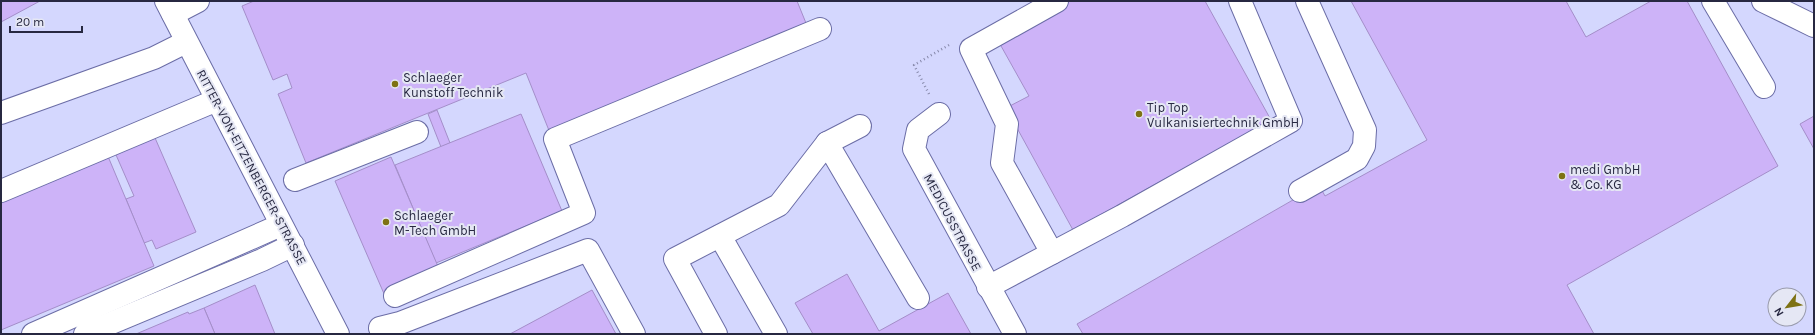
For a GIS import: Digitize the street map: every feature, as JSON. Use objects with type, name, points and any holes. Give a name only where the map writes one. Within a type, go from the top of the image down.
[{"type":"street","points":[[169,7],[198,1]]},
{"type":"street","points":[[1052,253],[1002,163],[1007,124],[971,49],[1057,1]]},
{"type":"street","points":[[988,287],[1122,216],[1291,121],[1240,1]]},
{"type":"street","points":[[1300,191],[1357,159],[1364,146],[1365,130],[1307,1]]},
{"type":"street","points":[[1713,1],[1764,87]]},
{"type":"street","points":[[1763,1],[1814,26]]},
{"type":"street","name":"RITTER-VON-EITZENBERGER-STRASSE","points":[[169,7],[338,334]]},
{"type":"street","points":[[395,296],[584,213],[555,139],[820,29]]},
{"type":"street","points":[[1,113],[154,58],[186,42]]},
{"type":"street","points":[[1,191],[217,100]]},
{"type":"street","name":"MEDICUSSTRASSE","points":[[939,114],[918,130],[914,149],[1015,334]]},
{"type":"street","points":[[716,334],[675,259],[779,205],[827,143],[860,126]]},
{"type":"street","points":[[295,180],[417,132]]},
{"type":"street","points":[[827,143],[918,298]]},
{"type":"street","points":[[33,334],[282,225]]},
{"type":"street","points":[[720,236],[776,334]]},
{"type":"street","points":[[85,334],[262,260],[293,245]]},
{"type":"street","points":[[395,328],[588,250],[634,334]]},
{"type":"building","points":[[1,1],[40,1],[1,22]]},
{"type":"building","name":"Schlaeger Kunstoff Technik","points":[[254,1],[797,1],[808,28],[550,133],[526,73],[306,163],[278,94],[292,88],[287,74],[273,80],[242,6]]},
{"type":"building","name":"Tip Top Vulkanisiertechnik GmbH","points":[[1061,1],[1205,1],[1271,120],[1073,230],[1006,108],[1029,96],[996,37]]},
{"type":"building","name":"medi GmbH & Co. KG","points":[[1351,1],[1566,1],[1586,37],[1651,1],[1687,1],[1778,166],[1567,285],[1594,334],[1083,334],[1077,324],[1319,185],[1325,196],[1427,140]]},
{"type":"building","points":[[437,110],[450,143],[441,147],[428,114]]},
{"type":"building","points":[[521,114],[562,211],[436,263],[395,165]]},
{"type":"building","points":[[1814,116],[1814,149],[1800,124]]},
{"type":"building","points":[[152,131],[196,232],[156,249],[152,240],[144,243],[126,199],[134,196],[113,148]]},
{"type":"building","points":[[107,154],[154,266],[1,330],[1,199]]},
{"type":"building","name":"Schlaeger M-Tech GmbH","points":[[391,157],[440,271],[385,296],[335,181]]},
{"type":"building","points":[[847,274],[879,331],[948,293],[971,334],[813,334],[795,303]]},
{"type":"building","points":[[255,285],[275,334],[215,334],[204,308]]},
{"type":"building","points":[[592,290],[616,334],[510,334]]},
{"type":"building","points":[[204,308],[215,334],[136,334],[188,312],[189,314]]},
{"type":"place","name":"Schlaeger Kunstoff Technik","points":[[395,84]]},
{"type":"place","name":"Tip Top Vulkanisiertechnik GmbH","points":[[1139,114]]},
{"type":"place","name":"medi GmbH & Co. KG","points":[[1562,176]]},
{"type":"place","name":"Schlaeger M-Tech GmbH","points":[[386,222]]}]
